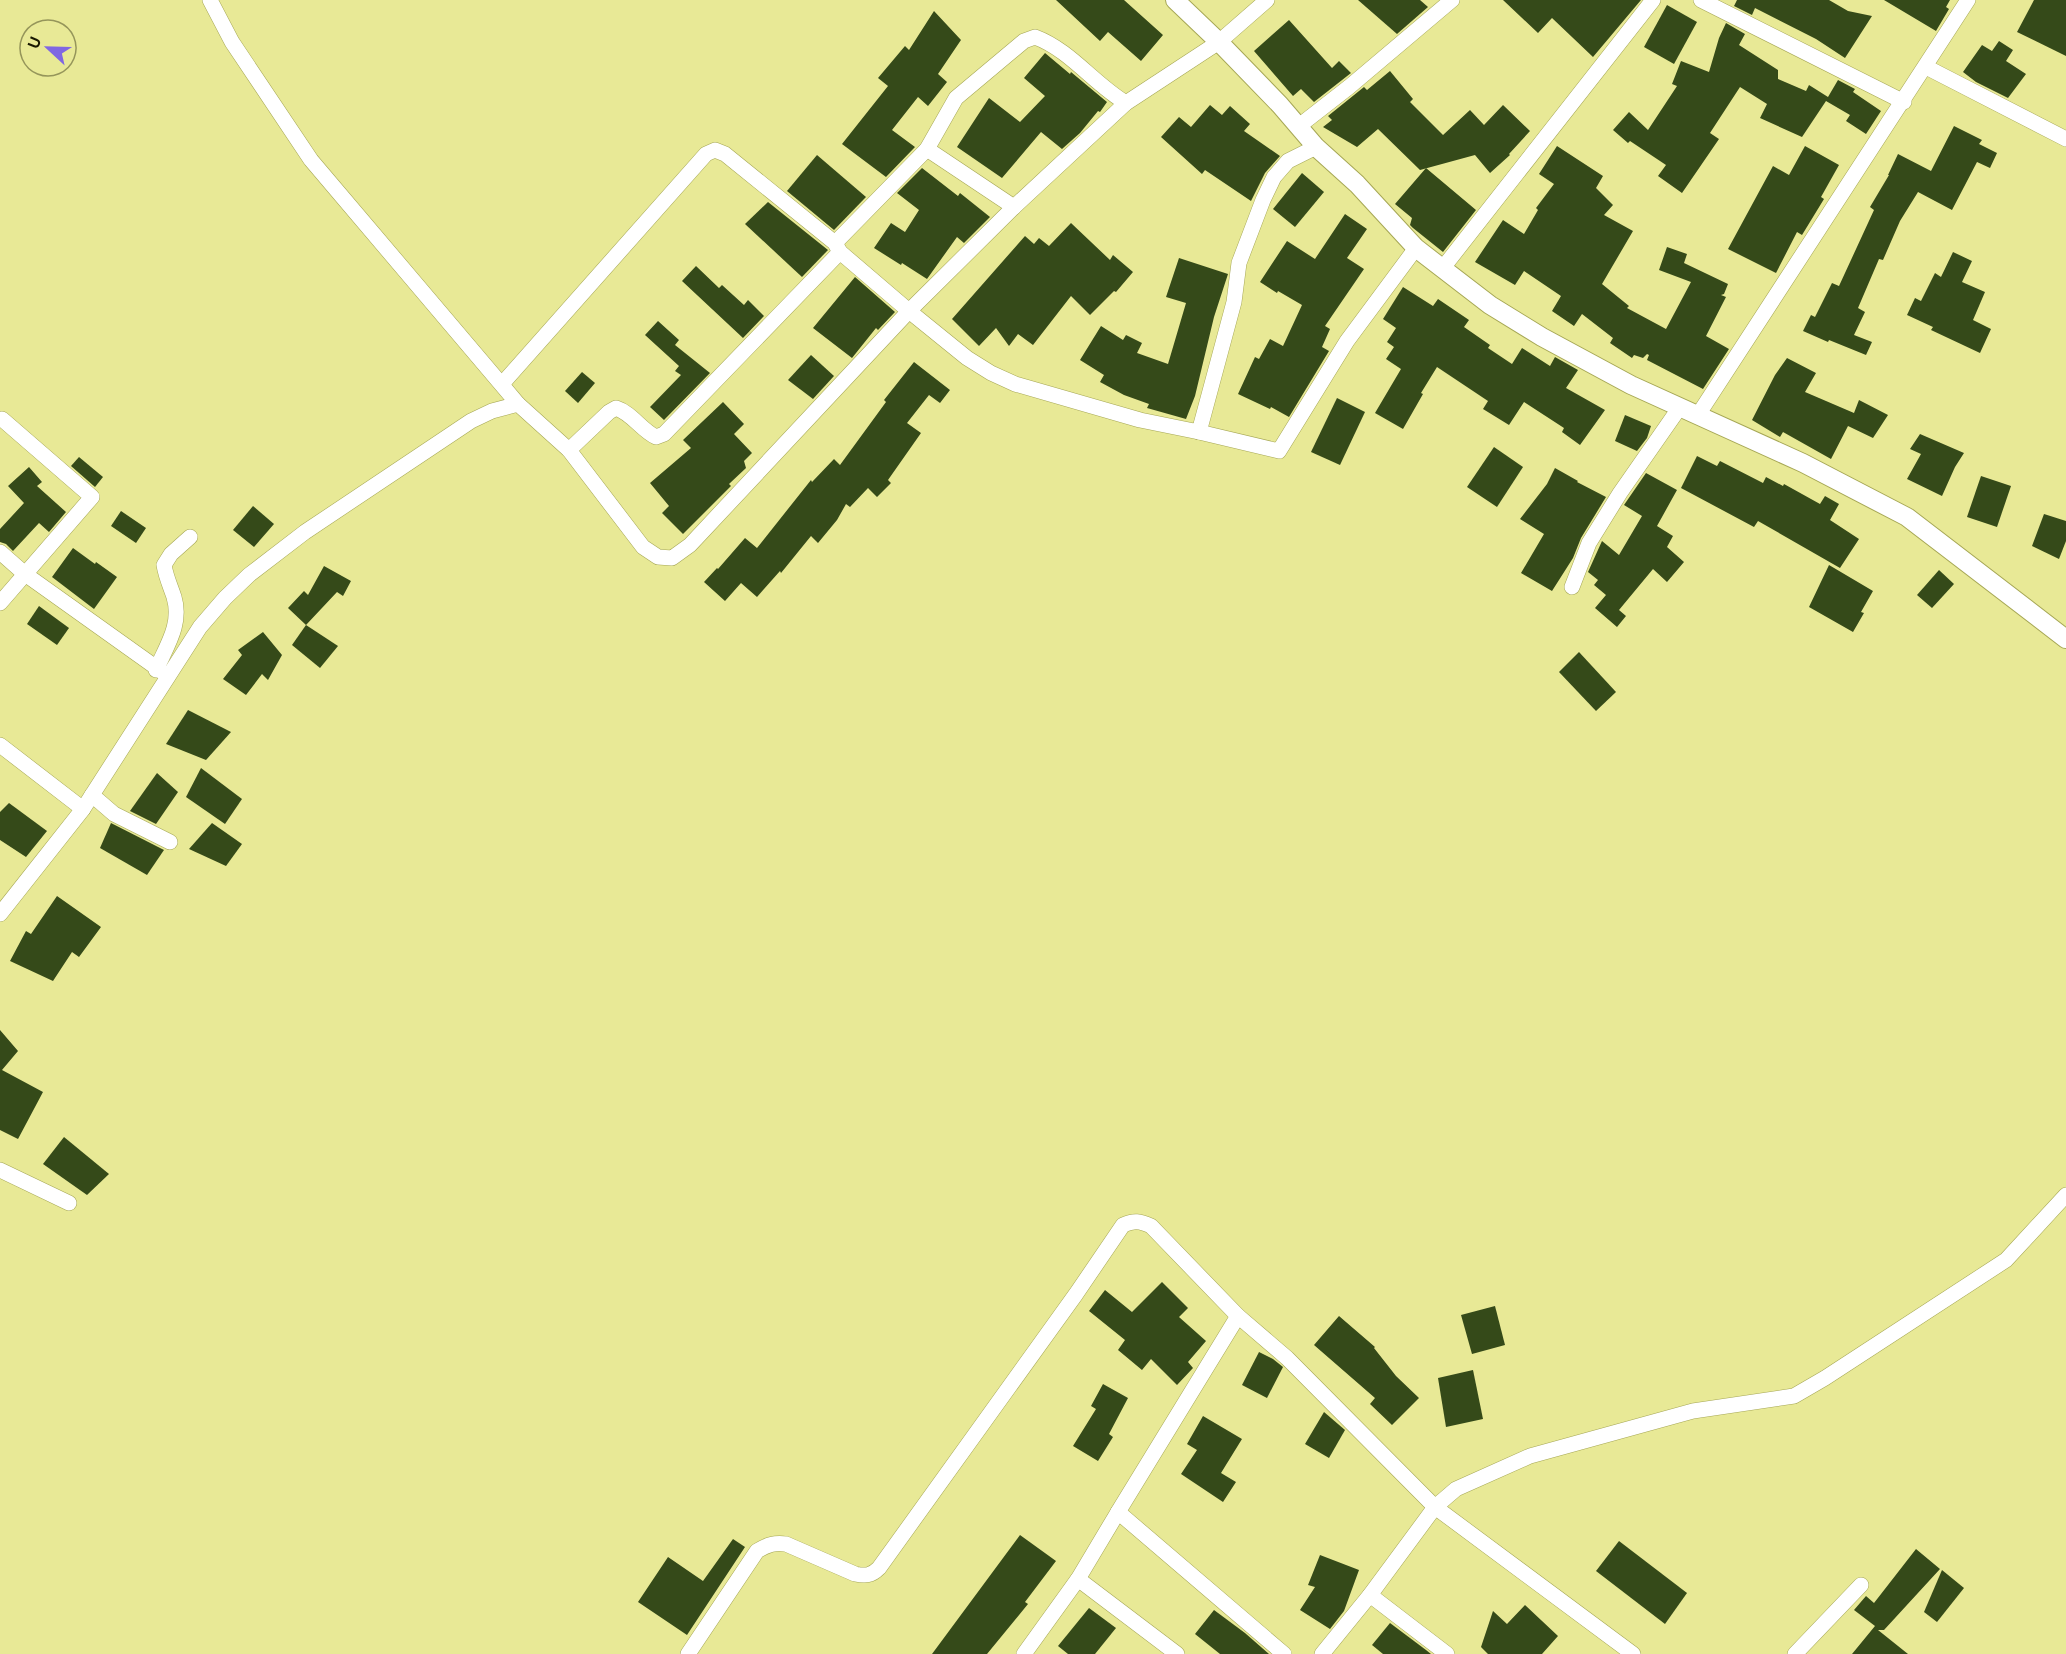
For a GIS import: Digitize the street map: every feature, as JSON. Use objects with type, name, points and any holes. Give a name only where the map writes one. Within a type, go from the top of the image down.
[{"type":"street","points":[[210,0],[232,42],[311,160],[518,404],[569,450],[643,546],[658,557],[672,558],[690,544],[909,311],[1014,207],[1126,103],[1219,42],[1267,0]]},
{"type":"street","points":[[1175,0],[1219,42],[1316,147],[1357,184],[1416,248],[1490,305],[1542,337],[1631,385],[1803,463],[1907,517],[2066,639]]},
{"type":"street","points":[[1299,126],[1452,0]]},
{"type":"street","points":[[1442,269],[1653,0]]},
{"type":"street","points":[[1701,0],[1904,102]]},
{"type":"street","points":[[1698,415],[1904,102],[1968,0]]},
{"type":"street","points":[[569,450],[616,408],[624,410],[649,434],[656,437],[664,434],[927,149],[956,98],[1024,41],[1035,37],[1050,43],[1112,95],[1126,103]]},
{"type":"street","points":[[1926,67],[2066,139]]},
{"type":"street","points":[[1199,432],[1234,302],[1239,263],[1263,200],[1274,177],[1288,160],[1316,147]]},
{"type":"street","points":[[927,149],[1014,207]]},
{"type":"street","points":[[502,384],[706,154],[715,150],[725,154],[967,358],[991,373],[1015,384],[1140,420],[1279,451],[1347,341],[1416,248]]},
{"type":"street","points":[[0,914],[92,795],[162,673],[225,598],[274,554],[471,421],[492,411],[518,404]]},
{"type":"street","points":[[1572,587],[1589,543],[1620,493],[1680,407]]},
{"type":"street","points":[[0,603],[92,497],[3,419]]},
{"type":"street","points":[[162,673],[177,624],[177,609],[166,579],[164,565],[171,554],[190,537]]},
{"type":"street","points":[[0,552],[25,574],[162,673]]},
{"type":"street","points":[[0,745],[83,808]]},
{"type":"street","points":[[92,795],[114,814],[170,842]]},
{"type":"street","points":[[0,1170],[69,1203]]},
{"type":"street","points":[[1322,1654],[1370,1595],[1435,1507],[1456,1489],[1530,1456],[1693,1411],[1794,1396],[2006,1260],[2066,1195]]},
{"type":"street","points":[[688,1654],[757,1551],[766,1546],[777,1543],[786,1544],[855,1574],[865,1576],[873,1574],[1076,1294],[1123,1225],[1132,1221],[1151,1226],[1238,1316],[1287,1358],[1435,1507],[1633,1654]]},
{"type":"street","points":[[1024,1654],[1078,1579],[1238,1316]]},
{"type":"street","points":[[1118,1512],[1284,1654]]},
{"type":"street","points":[[1078,1579],[1177,1654]]},
{"type":"street","points":[[1796,1654],[1861,1585]]},
{"type":"street","points":[[1370,1595],[1447,1654]]},
{"type":"building","points":[[1056,0],[1124,0],[1163,35],[1141,61],[1108,32],[1100,41]]},
{"type":"building","points":[[1358,0],[1420,0],[1428,7],[1397,34]]},
{"type":"building","points":[[1503,0],[1641,0],[1593,57],[1552,18],[1538,33]]},
{"type":"building","points":[[1737,0],[1829,0],[1848,11],[1872,16],[1845,58],[1816,39],[1755,8],[1752,15],[1734,6]]},
{"type":"building","points":[[1884,0],[1950,0],[1946,7],[1949,9],[1936,31]]},
{"type":"building","points":[[2034,0],[2066,0],[2066,56],[2017,32]]},
{"type":"building","points":[[1667,5],[1697,22],[1674,64],[1644,47]]},
{"type":"building","points":[[934,11],[961,40],[938,74],[947,82],[928,106],[918,97],[892,130],[915,147],[886,177],[842,144],[888,86],[878,78],[905,46],[909,50]]},
{"type":"building","points":[[1289,20],[1332,68],[1339,61],[1351,73],[1314,102],[1301,89],[1293,96],[1254,51]]},
{"type":"building","points":[[1726,23],[1745,34],[1739,45],[1778,70],[1778,79],[1806,91],[1809,85],[1828,97],[1838,80],[1855,89],[1853,92],[1881,111],[1866,134],[1846,121],[1850,115],[1826,101],[1802,137],[1760,118],[1767,104],[1740,87],[1710,133],[1719,139],[1682,193],[1658,176],[1666,165],[1630,141],[1628,143],[1613,130],[1629,112],[1648,130],[1677,86],[1672,84],[1681,61],[1709,72]]},
{"type":"building","points":[[1999,41],[2013,50],[2006,61],[2026,74],[2008,98],[1976,82],[1963,72],[1982,45],[1992,51]]},
{"type":"building","points":[[1045,53],[1107,102],[1080,133],[1062,149],[1041,132],[1002,178],[957,147],[989,98],[1020,122],[1045,96],[1024,78]]},
{"type":"building","points":[[1390,71],[1413,99],[1410,102],[1443,135],[1470,110],[1484,125],[1503,105],[1530,131],[1510,155],[1490,173],[1475,155],[1420,170],[1378,129],[1357,147],[1323,127],[1332,120],[1328,116],[1364,87],[1367,90]]},
{"type":"building","points":[[1210,105],[1222,115],[1230,106],[1250,124],[1244,131],[1280,156],[1265,173],[1251,201],[1205,170],[1202,174],[1161,137],[1179,117],[1191,127]]},
{"type":"building","points":[[1954,126],[1982,140],[1979,144],[1997,153],[1990,168],[1977,162],[1952,210],[1918,192],[1900,221],[1883,260],[1879,259],[1858,308],[1865,312],[1854,335],[1872,342],[1866,355],[1803,331],[1811,315],[1815,317],[1832,283],[1839,286],[1874,210],[1870,207],[1889,175],[1898,154],[1931,171]]},
{"type":"building","points":[[1557,146],[1603,176],[1596,188],[1613,205],[1604,215],[1633,231],[1602,284],[1629,306],[1627,308],[1666,329],[1691,282],[1659,270],[1667,247],[1687,254],[1684,263],[1728,284],[1724,294],[1721,295],[1726,297],[1706,336],[1729,349],[1703,389],[1647,360],[1649,355],[1647,354],[1643,358],[1634,355],[1632,358],[1610,343],[1613,338],[1582,314],[1574,326],[1552,311],[1561,296],[1524,271],[1515,285],[1475,262],[1503,220],[1524,234],[1538,210],[1536,208],[1554,184],[1539,174]]},
{"type":"building","points":[[1805,146],[1839,165],[1821,197],[1824,199],[1802,235],[1797,232],[1776,273],[1728,249],[1773,166],[1789,175]]},
{"type":"building","points":[[817,155],[866,197],[834,230],[787,191]]},
{"type":"building","points":[[922,168],[958,196],[960,193],[990,217],[964,243],[957,237],[927,279],[874,248],[891,223],[905,232],[919,210],[897,193]]},
{"type":"building","points":[[1426,168],[1476,210],[1443,252],[1410,225],[1412,218],[1395,204]]},
{"type":"building","points":[[1302,173],[1324,192],[1295,227],[1273,209]]},
{"type":"building","points":[[768,202],[828,250],[802,277],[745,224]]},
{"type":"building","points":[[1345,214],[1367,229],[1347,258],[1364,269],[1325,326],[1330,329],[1322,347],[1329,351],[1289,417],[1238,394],[1255,357],[1259,359],[1270,339],[1283,346],[1302,305],[1260,282],[1287,241],[1315,259]]},
{"type":"building","points":[[1071,223],[1110,260],[1113,255],[1133,272],[1116,292],[1114,291],[1090,315],[1071,296],[1033,345],[1018,334],[1009,346],[996,328],[979,346],[952,319],[1025,236],[1034,244],[1039,238],[1049,246]]},
{"type":"building","points":[[1953,252],[1972,261],[1962,282],[1985,292],[1973,320],[1991,329],[1980,353],[1931,330],[1933,327],[1907,315],[1915,298],[1921,301],[1935,273],[1941,277]]},
{"type":"building","points":[[1179,258],[1228,274],[1214,317],[1195,396],[1186,419],[1147,408],[1149,404],[1124,395],[1100,382],[1104,375],[1080,360],[1101,326],[1123,340],[1126,335],[1142,343],[1137,353],[1168,364],[1186,303],[1166,297]]},
{"type":"building","points":[[696,266],[719,288],[722,285],[744,305],[748,300],[764,316],[743,338],[682,281]]},
{"type":"building","points":[[855,277],[895,312],[878,330],[876,328],[852,358],[813,328]]},
{"type":"building","points":[[1403,287],[1433,306],[1438,299],[1469,320],[1464,327],[1490,345],[1488,348],[1512,364],[1522,348],[1550,366],[1555,357],[1578,370],[1566,388],[1605,410],[1580,445],[1562,432],[1564,428],[1524,402],[1509,425],[1483,409],[1488,401],[1437,367],[1403,429],[1375,413],[1401,369],[1386,359],[1394,347],[1387,342],[1396,328],[1383,319]]},
{"type":"building","points":[[658,321],[679,340],[675,345],[710,373],[664,420],[650,407],[681,375],[675,371],[679,366],[645,335]]},
{"type":"building","points":[[811,355],[834,376],[813,399],[788,380]]},
{"type":"building","points":[[1787,358],[1816,373],[1805,392],[1854,413],[1859,400],[1888,415],[1873,438],[1848,426],[1831,459],[1783,432],[1780,437],[1752,420],[1775,375]]},
{"type":"building","points":[[914,362],[950,390],[940,403],[929,395],[907,423],[921,433],[888,480],[891,483],[877,497],[868,488],[850,507],[846,504],[837,520],[818,543],[811,536],[781,573],[780,571],[757,597],[741,583],[725,601],[704,582],[745,538],[757,548],[811,480],[812,482],[834,459],[840,465],[886,402],[884,400]]},
{"type":"building","points":[[582,372],[595,383],[578,403],[565,391]]},
{"type":"building","points":[[1337,398],[1365,412],[1340,465],[1311,452]]},
{"type":"building","points":[[723,402],[744,424],[734,434],[752,453],[744,461],[746,468],[729,484],[731,486],[683,534],[662,513],[669,506],[650,483],[691,448],[683,440]]},
{"type":"building","points":[[1625,415],[1651,426],[1647,438],[1637,451],[1615,441]]},
{"type":"building","points":[[1920,434],[1964,453],[1942,496],[1907,479],[1921,454],[1910,449]]},
{"type":"building","points":[[1494,447],[1523,467],[1497,507],[1467,487]]},
{"type":"building","points":[[1697,456],[1717,466],[1720,461],[1763,483],[1766,477],[1783,486],[1784,484],[1820,504],[1825,496],[1839,504],[1830,520],[1859,539],[1840,568],[1758,521],[1754,527],[1681,488]]},
{"type":"building","points":[[79,457],[103,477],[95,487],[71,466]]},
{"type":"building","points":[[29,467],[42,482],[37,486],[66,512],[49,532],[39,523],[13,551],[0,542],[0,529],[24,503],[8,486]]},
{"type":"building","points":[[1555,468],[1606,497],[1552,591],[1521,573],[1544,534],[1520,519],[1547,484]]},
{"type":"building","points":[[1646,473],[1677,490],[1657,526],[1673,536],[1667,547],[1684,562],[1667,582],[1653,569],[1619,610],[1626,616],[1617,627],[1595,608],[1606,595],[1594,585],[1598,580],[1588,572],[1602,541],[1619,555],[1642,516],[1624,505]]},
{"type":"building","points":[[1981,476],[2011,486],[1997,527],[1967,517]]},
{"type":"building","points":[[253,506],[274,524],[254,547],[233,530]]},
{"type":"building","points":[[121,511],[146,528],[136,543],[111,526]]},
{"type":"building","points":[[2044,514],[2066,521],[2066,541],[2059,559],[2032,546]]},
{"type":"building","points":[[73,548],[117,577],[94,609],[52,577]]},
{"type":"building","points":[[1829,565],[1873,591],[1853,632],[1809,607]]},
{"type":"building","points":[[324,566],[351,581],[343,596],[337,592],[306,625],[288,608],[304,591],[308,595]]},
{"type":"building","points":[[1939,570],[1954,584],[1932,608],[1917,595]]},
{"type":"building","points":[[39,606],[69,628],[57,645],[27,624]]},
{"type":"building","points":[[306,625],[338,646],[320,668],[292,645]]},
{"type":"building","points":[[263,632],[282,655],[268,680],[262,674],[246,695],[223,679],[242,655],[238,650]]},
{"type":"building","points":[[1579,652],[1616,692],[1596,711],[1559,672]]},
{"type":"building","points":[[188,710],[231,732],[206,760],[166,744]]},
{"type":"building","points":[[201,768],[242,799],[225,824],[186,797]]},
{"type":"building","points":[[157,773],[178,792],[156,824],[130,811]]},
{"type":"building","points":[[9,803],[47,831],[26,857],[0,840],[0,812]]},
{"type":"building","points":[[111,823],[164,850],[147,875],[100,848]]},
{"type":"building","points":[[212,823],[242,844],[226,866],[189,849]]},
{"type":"building","points":[[57,896],[101,927],[79,957],[72,952],[53,981],[10,961],[26,931],[31,934]]},
{"type":"building","points":[[0,1030],[18,1051],[2,1070],[43,1092],[18,1139],[0,1130]]},
{"type":"building","points":[[64,1137],[109,1174],[87,1195],[43,1164]]},
{"type":"building","points":[[1162,1282],[1188,1308],[1179,1317],[1206,1341],[1188,1362],[1193,1368],[1177,1385],[1151,1359],[1142,1370],[1118,1350],[1125,1340],[1089,1311],[1105,1290],[1132,1312]]},
{"type":"building","points":[[1495,1306],[1505,1345],[1472,1354],[1461,1315]]},
{"type":"building","points":[[1339,1316],[1375,1347],[1396,1376],[1419,1398],[1392,1425],[1370,1404],[1375,1398],[1314,1345]]},
{"type":"building","points":[[1259,1352],[1283,1367],[1267,1398],[1242,1385]]},
{"type":"building","points":[[1473,1370],[1483,1419],[1446,1427],[1438,1378]]},
{"type":"building","points":[[1103,1384],[1128,1398],[1109,1434],[1113,1437],[1098,1461],[1073,1446],[1096,1409],[1091,1406]]},
{"type":"building","points":[[1324,1412],[1345,1430],[1329,1458],[1305,1444]]},
{"type":"building","points":[[1203,1416],[1242,1439],[1221,1473],[1236,1482],[1223,1502],[1181,1474],[1197,1450],[1187,1444]]},
{"type":"building","points":[[1020,1535],[1056,1561],[1025,1602],[1028,1604],[987,1654],[932,1654]]},
{"type":"building","points":[[733,1539],[745,1547],[687,1635],[638,1602],[668,1557],[703,1581]]},
{"type":"building","points":[[1619,1541],[1687,1593],[1665,1624],[1596,1571]]},
{"type":"building","points":[[1916,1549],[1940,1569],[1884,1630],[1878,1630],[1908,1654],[1852,1654],[1875,1626],[1854,1610],[1866,1596],[1874,1603]]},
{"type":"building","points":[[1320,1555],[1359,1570],[1344,1611],[1330,1629],[1300,1610],[1315,1587],[1308,1585]]},
{"type":"building","points":[[1942,1570],[1964,1588],[1937,1622],[1924,1612]]},
{"type":"building","points":[[1525,1605],[1558,1636],[1542,1654],[1488,1654],[1481,1647],[1493,1611],[1507,1624]]},
{"type":"building","points":[[1089,1608],[1116,1628],[1095,1654],[1068,1654],[1058,1646]]},
{"type":"building","points":[[1214,1610],[1269,1654],[1220,1654],[1195,1634]]},
{"type":"building","points":[[1390,1623],[1431,1654],[1383,1654],[1372,1645]]}]
